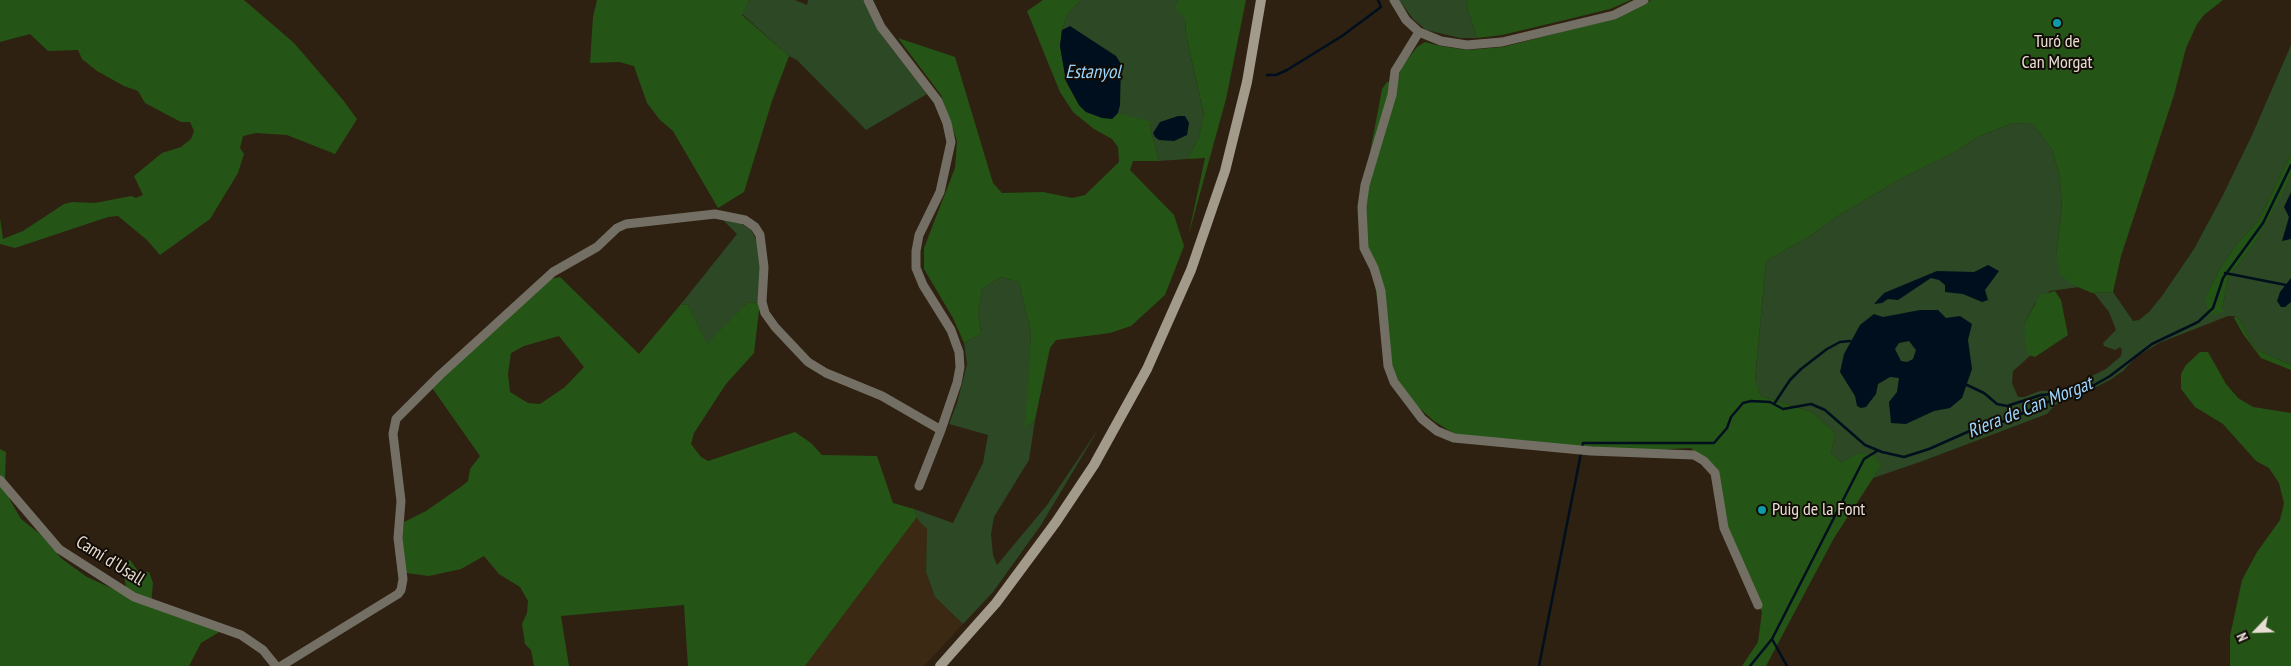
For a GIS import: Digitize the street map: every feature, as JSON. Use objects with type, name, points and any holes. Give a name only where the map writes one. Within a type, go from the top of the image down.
[{"type":"main road","points":[[940,666],[996,603],[1056,522],[1094,466],[1147,369],[1191,270],[1225,171],[1247,82],[1261,0]]},
{"type":"street","points":[[868,0],[881,28],[938,101],[947,123],[951,142],[940,192],[919,235],[916,251],[916,268],[923,285],[951,330],[959,352],[960,367],[957,383],[941,430],[919,486]]},
{"type":"street","points":[[1394,0],[1406,20],[1419,32],[1428,37],[1454,44],[1467,45],[1502,42],[1614,15],[1644,0]]},
{"type":"street","points":[[1419,32],[1395,71],[1392,95],[1365,184],[1362,207],[1364,248],[1374,268],[1381,291],[1388,366],[1394,382],[1422,419],[1437,430],[1454,438],[1591,451],[1694,455],[1704,461],[1715,473],[1724,528],[1758,605]]},
{"type":"street","points":[[281,666],[401,590],[403,579],[398,538],[401,501],[392,434],[396,419],[440,375],[553,272],[597,247],[617,228],[626,224],[715,214],[744,220],[755,227],[763,245],[762,302],[774,327],[808,362],[842,381],[882,396],[941,430]]},
{"type":"street","name":"Camí d'Usall","points":[[0,480],[59,549],[134,597],[241,635],[263,650],[276,666]]},
{"type":"shaded area","points":[[917,517],[927,529],[926,572],[935,597],[963,624],[924,666],[805,666]]},
{"type":"green space","points":[[0,0],[244,0],[294,43],[357,119],[335,154],[287,135],[256,133],[243,136],[240,148],[244,154],[238,173],[210,219],[160,255],[147,240],[118,216],[108,217],[15,248],[0,244],[0,218],[3,239],[23,231],[64,204],[72,202],[95,203],[131,196],[136,198],[143,195],[134,176],[162,153],[181,147],[191,139],[194,131],[190,122],[181,122],[145,103],[138,91],[124,86],[97,71],[82,59],[78,50],[48,51],[30,34],[0,42]]},
{"type":"green space","points":[[597,0],[749,0],[742,15],[789,56],[772,101],[744,192],[718,208],[673,131],[660,120],[647,103],[634,66],[619,62],[590,63],[593,17]]},
{"type":"green space","points":[[749,0],[795,0],[807,5],[808,0],[863,0],[882,36],[927,94],[866,130],[797,60],[789,56],[742,14]]},
{"type":"green space","points":[[1043,0],[1081,0],[1068,13],[1062,30],[1060,46],[1066,81],[1079,105],[1086,112],[1112,119],[1118,113],[1151,122],[1150,128],[1159,161],[1133,161],[1130,170],[1174,215],[1184,246],[1165,295],[1131,326],[1110,333],[1056,340],[1050,348],[1035,420],[1025,429],[1031,333],[1019,282],[1001,277],[982,289],[978,313],[981,334],[964,343],[953,318],[924,269],[924,248],[955,168],[957,141],[941,95],[898,38],[955,57],[993,183],[1002,193],[1043,192],[1072,198],[1085,195],[1119,162],[1118,147],[1112,139],[1094,129],[1073,112],[1060,92],[1027,11]]},
{"type":"green space","points":[[1081,0],[1178,0],[1176,8],[1185,17],[1186,35],[1204,116],[1199,137],[1188,159],[1159,161],[1150,128],[1151,122],[1112,119],[1062,30],[1068,13]]},
{"type":"green space","points":[[1178,0],[1246,0],[1226,99],[1188,237],[1205,158],[1188,159],[1199,137],[1204,115],[1186,35],[1185,18],[1175,8]]},
{"type":"green space","points":[[1399,0],[1467,0],[1468,10],[1477,38],[1460,38],[1426,30],[1413,19]]},
{"type":"green space","points":[[1467,0],[1631,0],[1610,9],[1502,35],[1477,38],[1468,10]]},
{"type":"green space","points":[[1651,0],[2223,0],[2204,15],[2197,24],[2186,48],[2174,95],[2121,256],[2113,292],[2092,293],[2073,285],[2061,275],[2056,255],[2062,210],[2060,177],[2052,149],[2033,124],[2014,123],[1979,136],[1953,153],[1900,179],[1833,219],[1810,236],[1766,261],[1755,380],[1761,396],[1812,412],[1835,433],[1831,453],[1841,462],[1859,453],[1875,456],[1881,466],[1834,538],[1766,666],[1742,666],[1758,642],[1762,612],[1751,591],[1722,513],[1710,465],[1691,448],[1631,451],[1456,435],[1434,421],[1419,408],[1392,370],[1380,321],[1374,277],[1363,238],[1362,195],[1382,89],[1387,82],[1397,81],[1402,66],[1417,47],[1425,42],[1467,50],[1503,47],[1616,18]]},
{"type":"green space","points":[[2291,45],[2291,154],[2259,220],[2237,244],[2221,267],[2206,296],[2222,309],[2228,278],[2254,244],[2291,174],[2291,365],[2257,350],[2250,341],[2240,320],[2235,316],[2228,316],[2159,343],[2136,357],[2123,371],[2110,380],[2055,405],[2047,414],[1873,478],[1881,466],[1859,453],[1841,462],[1831,453],[1835,433],[1812,412],[1761,396],[1755,381],[1766,261],[1810,236],[1833,219],[1900,179],[1953,153],[1979,136],[2014,123],[2033,124],[2052,149],[2060,177],[2062,210],[2056,255],[2073,285],[2079,287],[2050,291],[2035,303],[2024,324],[2031,355],[2013,371],[2012,383],[2018,397],[2024,397],[2040,391],[2063,390],[2106,369],[2121,356],[2122,350],[2120,347],[2115,350],[2104,346],[2103,343],[2116,330],[2109,312],[2094,293],[2113,292],[2133,321],[2139,320],[2149,312],[2162,296],[2194,249],[2223,195],[2253,133]]},
{"type":"green space","points":[[2291,154],[2291,174],[2282,194],[2254,244],[2228,278],[2222,309],[2225,311],[2213,315],[2208,314],[2206,296],[2221,267],[2237,244],[2259,220]]},
{"type":"green space","points":[[722,219],[739,222],[751,230],[758,243],[761,272],[760,302],[747,303],[707,345],[688,305],[681,304],[737,234]]},
{"type":"green space","points":[[560,277],[639,354],[681,304],[688,305],[707,344],[747,303],[760,302],[754,353],[726,384],[694,433],[691,444],[701,457],[708,461],[795,432],[811,443],[822,455],[877,456],[893,503],[914,509],[917,517],[805,666],[688,666],[684,605],[561,616],[569,666],[534,666],[531,650],[525,644],[522,624],[527,613],[528,601],[520,587],[499,574],[484,556],[461,569],[429,576],[406,573],[402,537],[404,522],[426,511],[468,481],[470,469],[480,456],[428,382],[544,280]],"holes":[[[559,336],[584,367],[565,387],[540,404],[528,403],[510,392],[508,374],[511,353],[524,346]]]},
{"type":"green space","points":[[1001,277],[1019,282],[1031,333],[1026,428],[1035,420],[1029,460],[994,517],[991,534],[993,555],[997,565],[1047,505],[1099,428],[1041,525],[993,592],[963,624],[935,597],[926,572],[927,529],[918,520],[914,509],[953,523],[983,463],[988,435],[949,424],[957,403],[967,364],[964,343],[981,334],[978,313],[982,289]]},
{"type":"green space","points":[[2055,291],[2061,300],[2068,335],[2035,357],[2029,355],[2025,342],[2024,324],[2040,295]]},
{"type":"green space","points":[[2235,316],[2240,320],[2250,341],[2257,350],[2291,365],[2291,370],[2261,358],[2243,334],[2234,318]]},
{"type":"green space","points":[[2200,352],[2208,352],[2226,384],[2238,398],[2253,407],[2291,413],[2291,666],[2230,666],[2230,636],[2242,580],[2257,552],[2280,520],[2284,503],[2279,483],[2269,468],[2256,461],[2223,424],[2195,407],[2181,389],[2181,374],[2186,365]]},
{"type":"green space","points":[[0,449],[6,452],[5,480],[10,500],[21,519],[40,534],[62,559],[87,577],[120,592],[126,587],[122,563],[130,560],[138,571],[149,572],[153,583],[151,605],[221,631],[201,643],[189,666],[0,666]]},
{"type":"water","name":"Estanyol","points":[[1070,26],[1116,56],[1121,64],[1120,105],[1118,113],[1112,119],[1102,118],[1086,112],[1079,105],[1066,81],[1060,46],[1062,30]]},
{"type":"water","points":[[1178,116],[1185,116],[1189,123],[1187,135],[1174,141],[1159,140],[1155,137],[1153,133],[1160,122]]},
{"type":"water","points":[[2291,192],[2291,239],[2282,241],[2289,217],[2284,207]]},
{"type":"water","points":[[1988,265],[1999,271],[1985,290],[1988,300],[1982,302],[1963,294],[1945,292],[1945,285],[1939,280],[1931,278],[1898,300],[1888,299],[1882,303],[1874,304],[1884,293],[1937,271],[1974,272]]},
{"type":"water","points":[[2291,278],[2291,302],[2285,307],[2281,307],[2277,301],[2280,292]]},
{"type":"water","points":[[1920,310],[1938,310],[1946,318],[1960,316],[1972,324],[1968,340],[1972,369],[1962,398],[1950,408],[1934,411],[1906,424],[1891,423],[1889,402],[1897,392],[1899,378],[1890,377],[1878,384],[1876,394],[1866,407],[1861,408],[1857,406],[1855,396],[1840,372],[1844,354],[1860,325],[1874,314],[1883,317]],"holes":[[[1909,341],[1916,350],[1913,359],[1907,362],[1901,361],[1895,349],[1899,343]]]},
{"type":"waterway","points":[[1267,75],[1276,75],[1287,70],[1342,36],[1381,7],[1378,0]]},
{"type":"waterway","name":"Riera de Can Morgat","points":[[1582,448],[1583,443],[1714,443],[1727,428],[1731,417],[1743,403],[1751,401],[1770,402],[1783,409],[1811,404],[1825,410],[1865,445],[1882,452],[1904,457],[1929,449],[1981,426],[2005,421],[2050,401],[2089,388],[2110,376],[2152,344],[2198,322],[2213,308],[2223,278],[2263,223],[2291,165]]},
{"type":"waterway","points":[[2225,273],[2286,285]]},
{"type":"waterway","points":[[1774,404],[1790,380],[1801,369],[1827,349],[1840,342],[1850,341]]},
{"type":"waterway","points":[[1967,385],[1984,393],[1997,404],[2007,406],[2041,395],[2052,394],[2059,398]]},
{"type":"waterway","points":[[1787,666],[1772,639],[1864,459],[1877,451]]},
{"type":"waterway","points":[[1539,666],[1581,453]]},
{"type":"waterway","points":[[1750,666],[1772,639]]},
{"type":"place","name":"Turó de Can Morgat","points":[[2057,23]]},
{"type":"place","name":"Puig de la Font","points":[[1762,510]]}]
